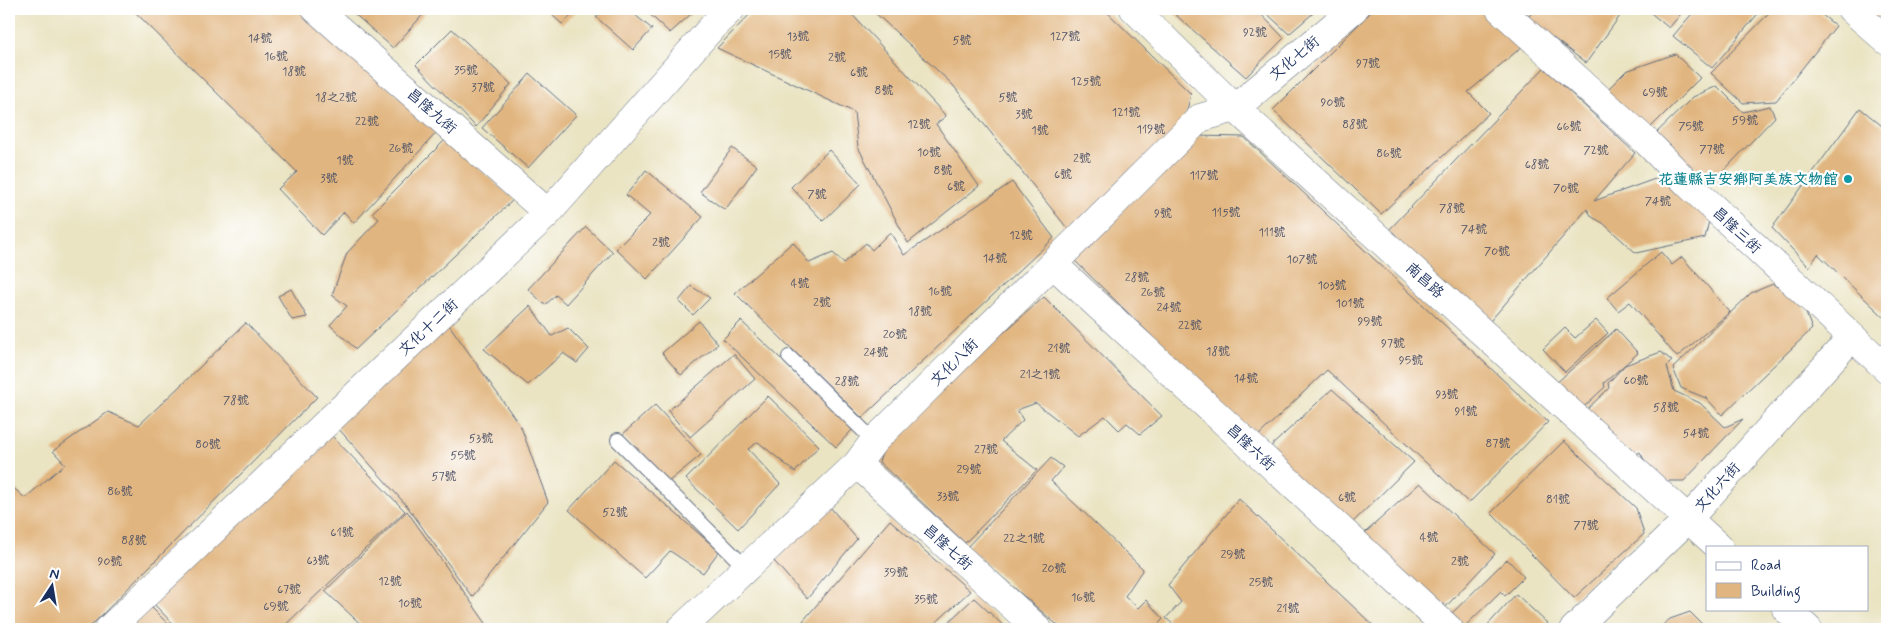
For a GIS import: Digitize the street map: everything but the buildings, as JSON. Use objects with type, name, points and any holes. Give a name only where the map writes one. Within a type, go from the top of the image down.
[{"type":"street","name":"昌隆九街","points":[[316,9],[548,213]]},
{"type":"street","name":"文化十二街","points":[[109,629],[548,213],[731,9]]},
{"type":"street","name":"南昌路","points":[[1134,9],[1235,108],[1718,546]]},
{"type":"street","name":"文化七街","points":[[1235,108],[1354,9]]},
{"type":"street","name":"昌隆三街","points":[[1500,9],[1646,142],[1688,184],[1887,369]]},
{"type":"street","points":[[1852,9],[1887,41]]},
{"type":"street","name":"文化八街","points":[[684,628],[857,464],[874,441],[1200,118],[1235,108]]},
{"type":"street","name":"昌隆六街","points":[[1053,264],[1449,629]]},
{"type":"street","name":"文化六街","points":[[1574,629],[1689,518],[1852,337]]},
{"type":"street","name":"昌隆七街","points":[[857,464],[1038,629]]},
{"type":"street","points":[[1787,610],[1808,629]]},
{"type":"lane","points":[[789,357],[874,441]]},
{"type":"lane","points":[[618,440],[746,568]]},
{"type":"place","name":"花蓮縣吉安鄉阿美族文物館","points":[[1848,179]]}]
